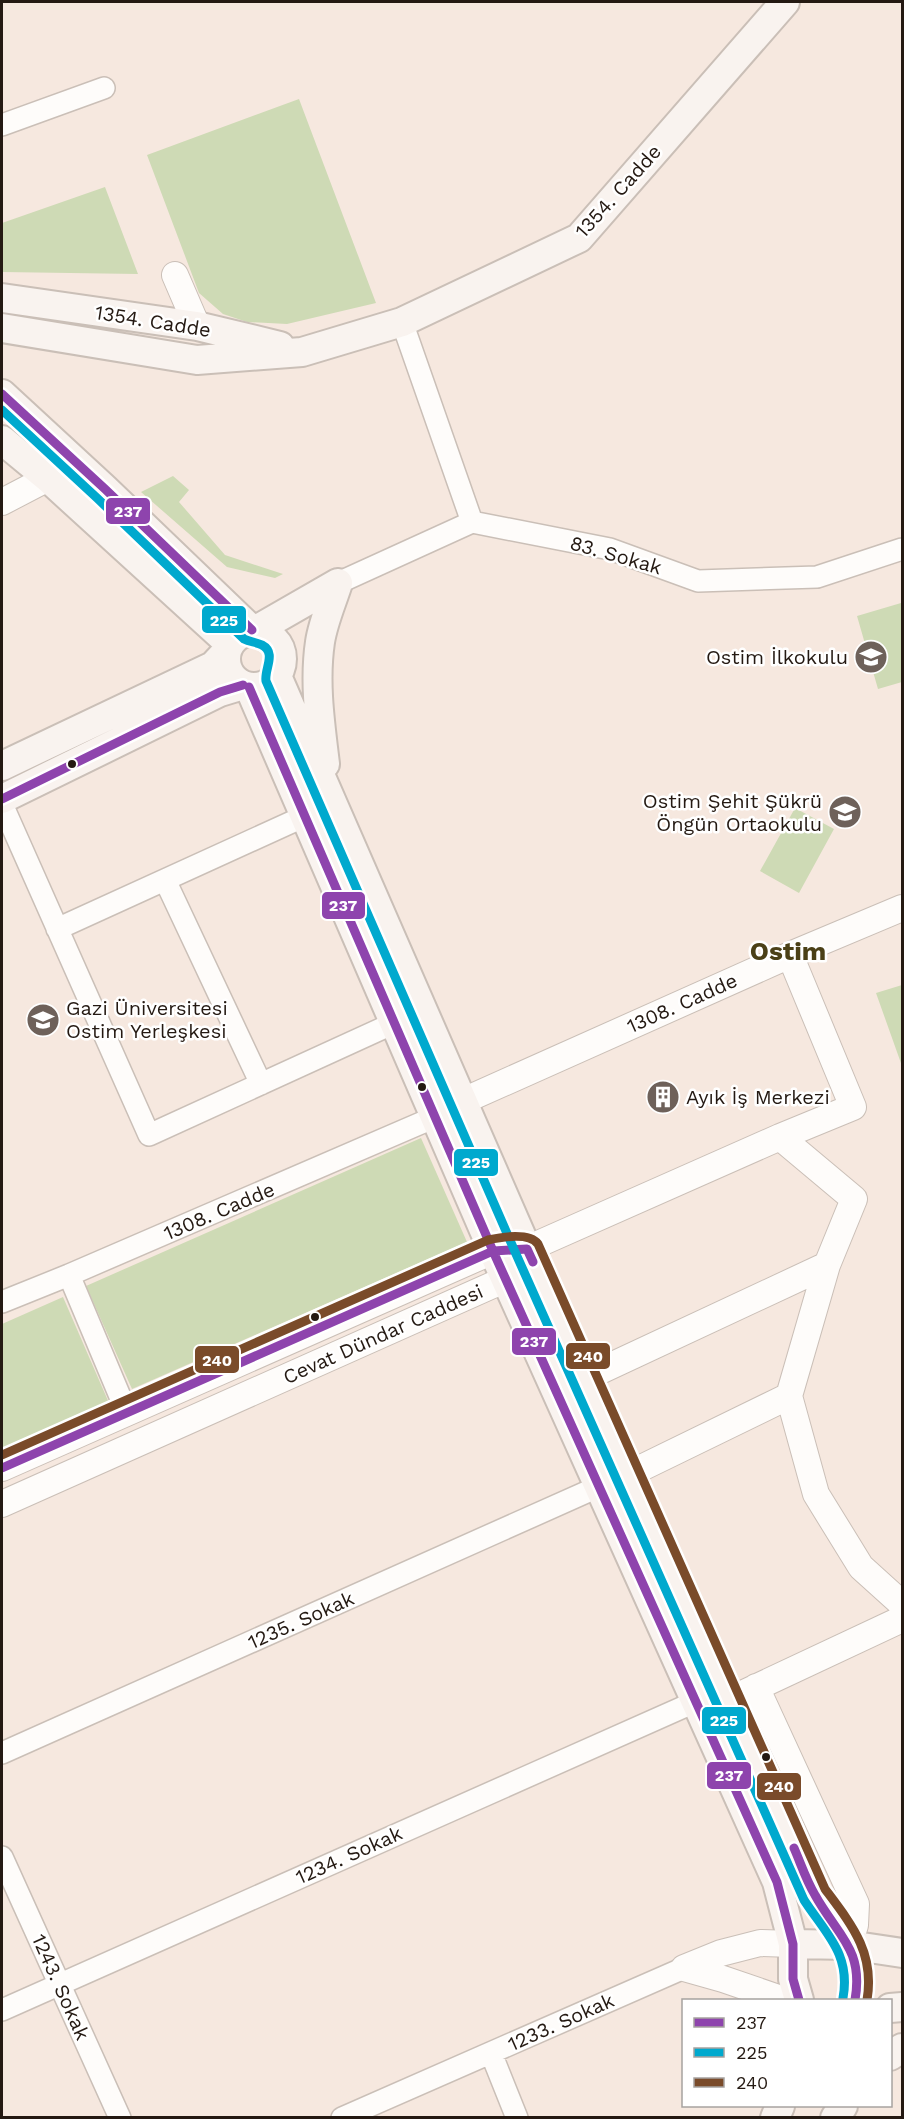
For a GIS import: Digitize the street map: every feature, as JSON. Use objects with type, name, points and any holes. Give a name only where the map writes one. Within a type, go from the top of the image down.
[{"type":"main road","name":"1354. Cadde","points":[[2,328],[197,360],[303,351],[402,322],[579,238],[785,2]]},
{"type":"main road","name":"1354. Cadde","points":[[2,298],[197,326],[303,351]]},
{"type":"main road","points":[[161,355],[162,321]]},
{"type":"main road","points":[[197,326],[197,360]]},
{"type":"main road","points":[[2,394],[105,489],[241,639]]},
{"type":"main road","points":[[2,440],[241,639]]},
{"type":"main road","points":[[2,766],[213,666],[241,639],[338,583]]},
{"type":"main road","points":[[2,799],[220,692],[246,686],[260,687],[269,683],[338,583]]},
{"type":"main road","points":[[329,797],[318,705],[318,671],[320,640],[338,583]]},
{"type":"main road","points":[[798,1999],[793,1979],[793,1944],[777,1882],[493,1251],[305,816],[246,686],[230,675],[225,659],[241,639],[266,633],[280,647],[283,657],[279,671],[329,797],[527,1249],[815,1895],[849,1945],[858,1965],[860,1981],[856,1999]]},
{"type":"main road","points":[[793,1944],[849,1945],[903,1953]]},
{"type":"street","points":[[2,124],[104,88]]},
{"type":"street","points":[[162,321],[175,275],[197,326]]},
{"type":"street","points":[[338,583],[472,522],[402,322]]},
{"type":"street","points":[[2,502],[48,478]]},
{"type":"street","name":"83. Sokak","points":[[472,522],[610,549],[698,581],[817,577],[903,549]]},
{"type":"street","points":[[2,804],[149,1135],[394,1023]]},
{"type":"street","points":[[57,929],[305,816]]},
{"type":"street","points":[[165,880],[261,1084]]},
{"type":"street","name":"1308. Cadde","points":[[463,1101],[790,955],[903,908]]},
{"type":"street","points":[[527,1249],[853,1107],[790,955]]},
{"type":"street","name":"1308. Cadde","points":[[2,1302],[435,1117]]},
{"type":"street","points":[[780,1137],[854,1199],[827,1265],[789,1396],[816,1494],[861,1567],[903,1604]]},
{"type":"street","name":"Cevat Dündar Caddesi","points":[[2,1468],[493,1251],[527,1249]]},
{"type":"street","name":"Cevat Dündar Caddesi","points":[[2,1504],[506,1279],[527,1249]]},
{"type":"street","points":[[585,1378],[827,1265]]},
{"type":"street","points":[[69,1275],[127,1413]]},
{"type":"street","points":[[628,1474],[789,1396]]},
{"type":"street","name":"1235. Sokak","points":[[2,1754],[600,1486]]},
{"type":"street","points":[[729,1701],[903,1619]]},
{"type":"street","points":[[756,1687],[856,1904],[855,1925],[849,1945]]},
{"type":"street","name":"1234. Sokak","points":[[2,2010],[697,1701]]},
{"type":"street","name":"1243. Sokak","points":[[2,1857],[120,2118]]},
{"type":"street","points":[[684,1968],[721,1953],[760,1943],[793,1944]]},
{"type":"street","points":[[684,1968],[723,1978],[779,1999]]},
{"type":"street","name":"1233. Sokak","points":[[342,2118],[684,1968]]},
{"type":"street","points":[[491,2053],[517,2118]]},
{"type":"green space","points":[[299,99],[376,303],[287,324],[247,322],[223,314],[199,293],[147,155]]},
{"type":"green space","points":[[105,187],[138,274],[2,272],[2,223]]},
{"type":"green space","points":[[173,476],[189,490],[179,502],[225,555],[283,574],[275,578],[227,567],[141,492]]},
{"type":"green space","points":[[901,603],[902,682],[878,689],[857,616]]},
{"type":"green space","points":[[795,808],[834,829],[799,893],[760,871]]},
{"type":"green space","points":[[902,985],[902,1066],[876,993]]},
{"type":"green space","points":[[421,1138],[467,1242],[132,1389],[86,1286]]},
{"type":"green space","points":[[63,1297],[109,1403],[2,1449],[2,1324]]},
{"type":"transit line","name":"237","points":[[2,394],[252,630]]},
{"type":"transit line","name":"225","points":[[2,410],[244,639],[262,645],[269,652],[266,681],[516,1254],[804,1900],[835,1945],[843,1969],[845,1983],[843,1998]]},
{"type":"transit line","name":"237","points":[[2,799],[220,692],[243,685]]},
{"type":"transit line","name":"237","points":[[249,687],[493,1251],[777,1882],[793,1944],[793,1979],[799,1999]]},
{"type":"transit line","name":"240","points":[[2,1455],[488,1240],[515,1236],[534,1240],[538,1244],[825,1889],[859,1940],[868,1968],[867,1999]]},
{"type":"transit line","name":"237","points":[[2,1468],[493,1251],[527,1249],[533,1262]]},
{"type":"transit line","name":"237","points":[[794,1848],[806,1878],[823,1909],[847,1943],[852,1955],[857,1982],[855,1999]]},
{"type":"place","name":"Ostim İlkokulu","points":[[871,657]]},
{"type":"place","name":"Ostim Şehit Şükrü Öngün Ortaokulu","points":[[845,812]]},
{"type":"place","name":"Gazi Üniversitesi Ostim Yerleşkesi","points":[[43,1020]]},
{"type":"place","name":"Ayık İş Merkezi","points":[[663,1097]]},
{"type":"district","name":"Ostim","points":[[788,951]]}]
